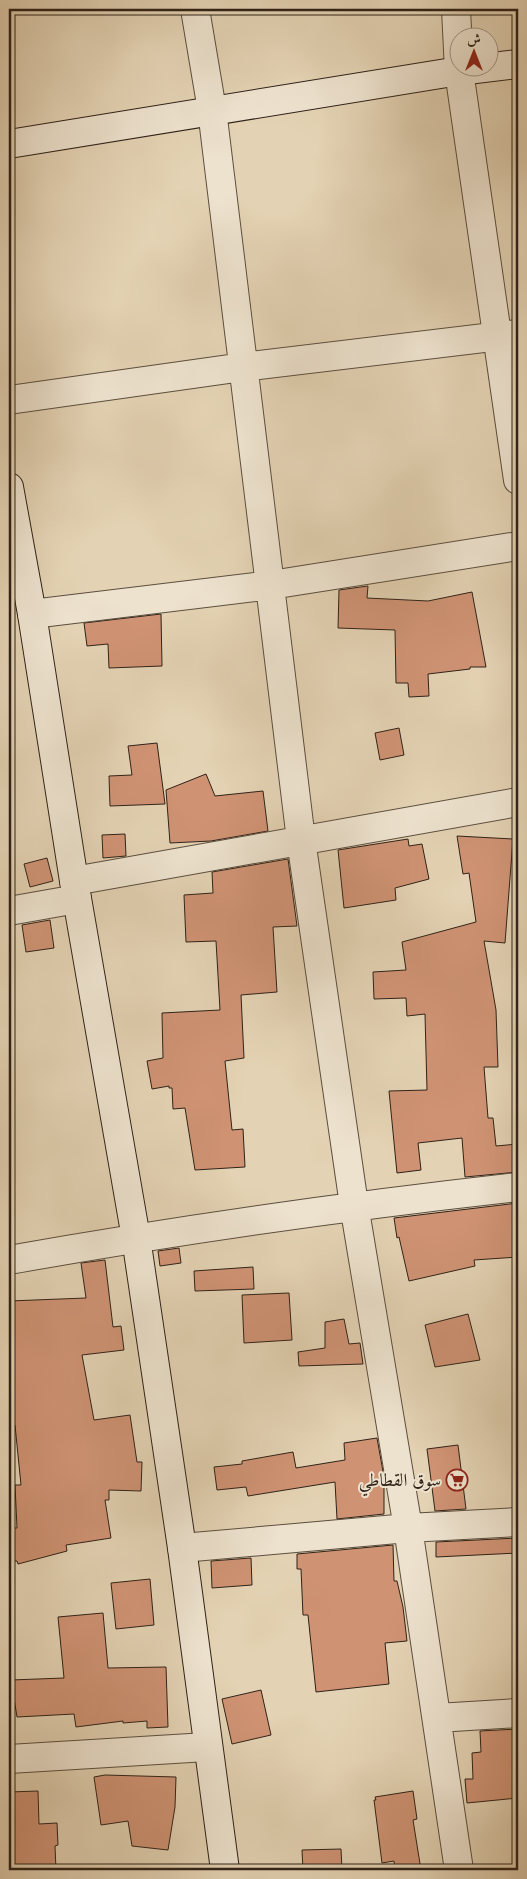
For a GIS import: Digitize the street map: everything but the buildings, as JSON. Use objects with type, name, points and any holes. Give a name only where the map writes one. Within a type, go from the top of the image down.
[{"type":"street","points":[[195,9],[212,110],[301,840],[354,1205],[408,1528],[459,1870]]},
{"type":"street","points":[[456,9],[457,28]]},
{"type":"street","points":[[500,66],[518,64]]},
{"type":"street","points":[[9,144],[450,72]]},
{"type":"street","points":[[460,78],[508,336],[518,480]]},
{"type":"street","points":[[9,400],[243,367],[508,336]]},
{"type":"street","points":[[9,487],[32,614],[75,890],[136,1238],[182,1548],[207,1747],[225,1870]]},
{"type":"street","points":[[32,614],[271,585],[518,546]]},
{"type":"street","points":[[9,910],[75,890],[301,840],[518,802]]},
{"type":"street","points":[[9,1260],[136,1238],[354,1205],[518,1187]]},
{"type":"street","points":[[182,1548],[408,1528],[518,1522]]},
{"type":"street","points":[[437,1718],[518,1713]]},
{"type":"street","points":[[9,1759],[207,1747]]},
{"type":"place","name":"سوق القطاطي","points":[[457,1480]]}]
